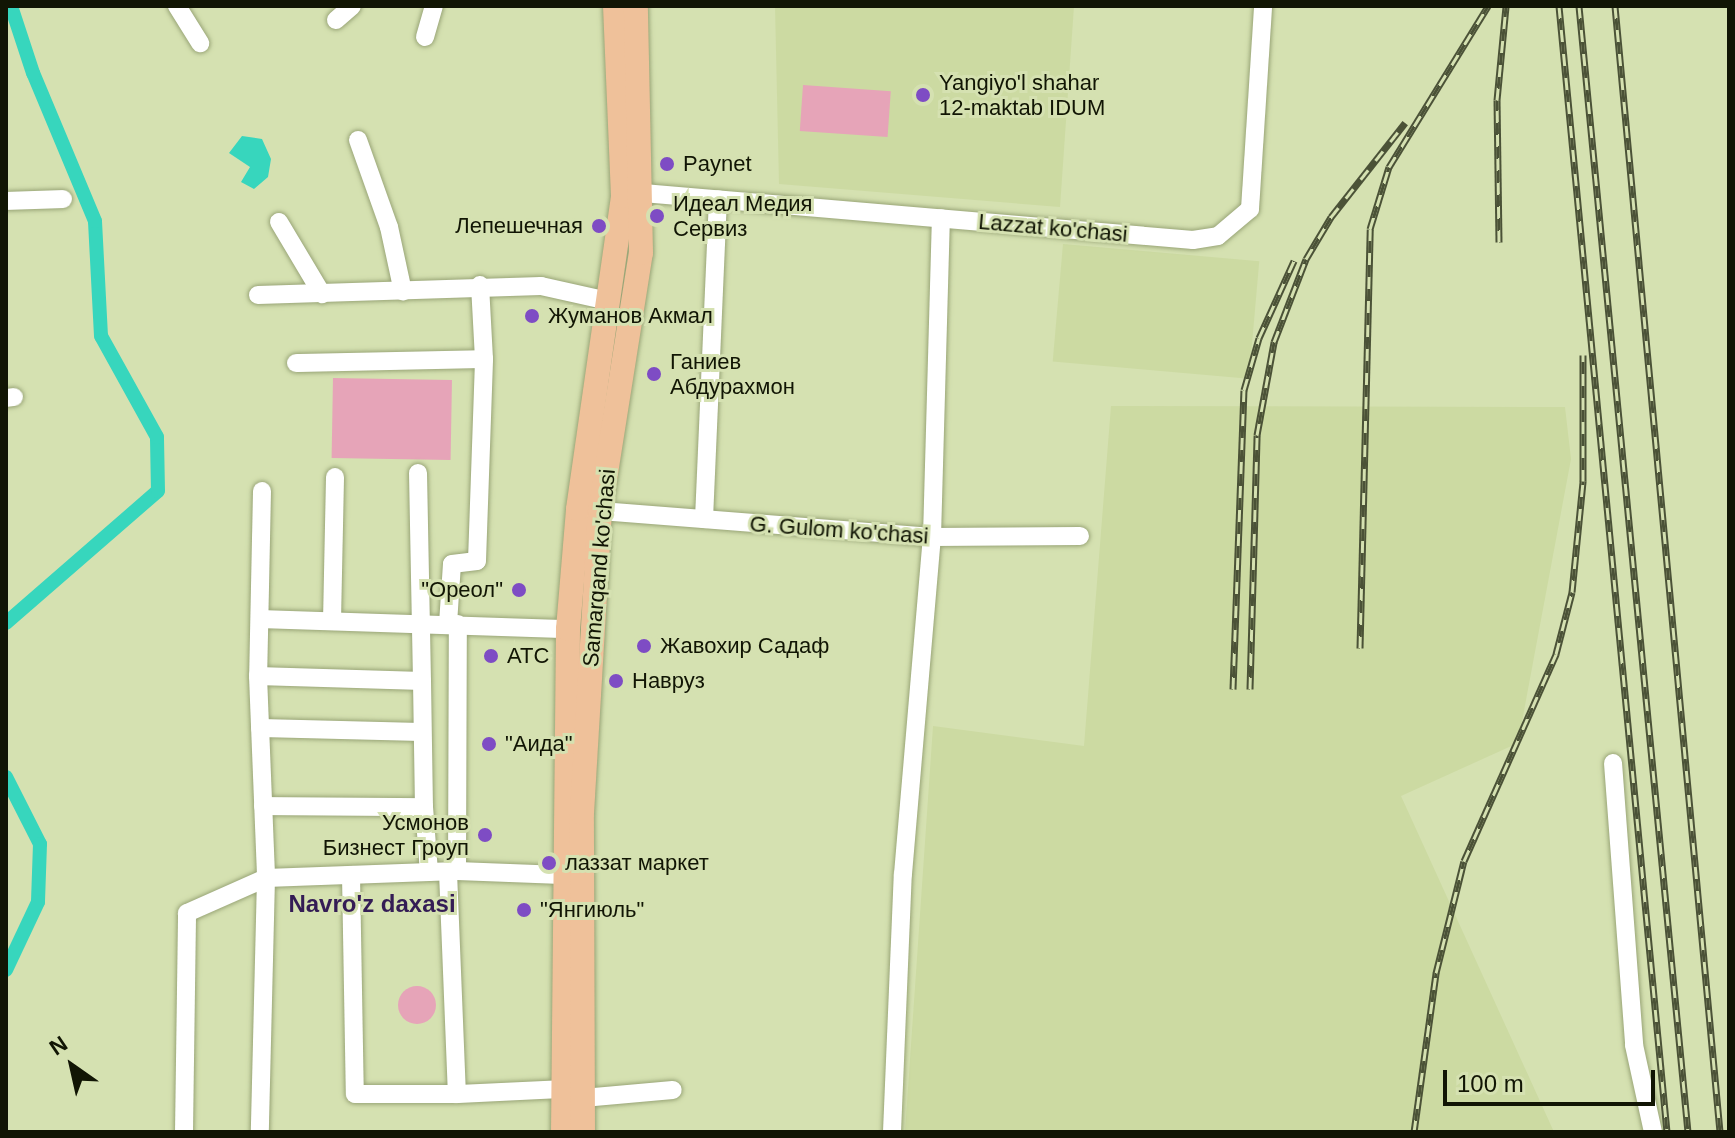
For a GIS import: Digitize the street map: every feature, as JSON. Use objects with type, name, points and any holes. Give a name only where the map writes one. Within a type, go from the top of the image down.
[{"type":"main road","name":"Samarqand ko'chasi","points":[[563,1132],[572,1093],[589,510],[608,301],[623,196],[615,6]]},
{"type":"main road","name":"Samarqand ko'chasi","points":[[583,1132],[572,1093],[562,875],[568,629],[641,253],[643,193],[636,6]]},
{"type":"street","points":[[177,6],[200,43]]},
{"type":"street","points":[[336,20],[352,6]]},
{"type":"street","points":[[425,37],[434,6]]},
{"type":"street","name":"Lazzat ko'chasi","points":[[643,193],[1193,240],[1237,225],[1250,209],[1263,6]]},
{"type":"street","points":[[358,140],[389,227],[403,292]]},
{"type":"street","points":[[6,201],[63,199]]},
{"type":"street","points":[[704,519],[718,199]]},
{"type":"street","points":[[892,1132],[903,874],[932,537],[941,218]]},
{"type":"street","points":[[279,222],[322,294]]},
{"type":"street","points":[[421,561],[452,564],[477,561],[484,359],[480,285]]},
{"type":"street","points":[[258,295],[403,292],[480,285],[541,286],[608,301]]},
{"type":"street","points":[[296,363],[484,359]]},
{"type":"street","points":[[418,473],[424,807],[445,872]]},
{"type":"street","points":[[332,621],[335,477]]},
{"type":"street","points":[[260,1132],[266,878],[258,676],[262,491]]},
{"type":"street","name":"G. Gulom ko'chasi","points":[[589,510],[932,537],[1080,536]]},
{"type":"street","points":[[452,564],[445,872],[457,1094]]},
{"type":"street","points":[[261,619],[568,629]]},
{"type":"street","points":[[258,676],[422,681]]},
{"type":"street","points":[[260,728],[422,732]]},
{"type":"street","points":[[1613,763],[1634,1045],[1653,1132]]},
{"type":"street","points":[[263,806],[424,807]]},
{"type":"street","points":[[184,1132],[187,913],[266,878],[445,872],[562,875]]},
{"type":"street","points":[[351,875],[355,1094],[673,1090]]},
{"type":"shaded area","name":"Yangiyo'l shahar 12-maktab IDUM","points":[[775,6],[1074,6],[1060,207],[779,184]]},
{"type":"shaded area","points":[[803,85],[891,91],[888,137],[800,131]]},
{"type":"shaded area","points":[[1063,244],[1259,261],[1249,379],[1053,362]]},
{"type":"shaded area","points":[[333,378],[452,380],[451,460],[332,458]]},
{"type":"shaded area","points":[[1111,406],[1565,407],[1571,459],[1518,743],[1401,796],[1554,1132],[905,1132],[933,726],[1084,746]]},
{"type":"shaded area","points":[[417,986],[430,992],[436,1005],[430,1018],[417,1024],[404,1018],[398,1005],[404,992]]},
{"type":"water","points":[[242,136],[262,139],[271,159],[268,177],[254,189],[241,182],[250,167],[229,153]]},
{"type":"waterway","points":[[6,623],[158,491],[157,437],[101,336],[95,221],[33,73],[11,6]]},
{"type":"waterway","points":[[6,777],[40,844],[38,902],[6,970]]},
{"type":"railway","points":[[1360,648],[1370,229],[1389,167],[1488,6]]},
{"type":"railway","points":[[1499,242],[1497,100],[1506,6]]},
{"type":"railway","points":[[1559,6],[1667,1132]]},
{"type":"railway","points":[[1579,6],[1688,1132]]},
{"type":"railway","points":[[1615,6],[1720,1132]]},
{"type":"railway","points":[[1250,689],[1257,435],[1274,342],[1306,259],[1331,217],[1405,123]]},
{"type":"railway","points":[[1233,689],[1244,390],[1259,338],[1294,261]]},
{"type":"railway","points":[[1414,1132],[1436,973],[1464,861],[1556,654],[1572,592],[1583,481],[1583,355]]},
{"type":"place","name":"Yangiyo'l shahar 12-maktab IDUM","points":[[923,95]]},
{"type":"place","name":"Paynet","points":[[667,164]]},
{"type":"place","name":"Идеал Медия Сервиз","points":[[657,216]]},
{"type":"place","name":"Лепешечная","points":[[599,226]]},
{"type":"place","name":"Жуманов Акмал","points":[[532,316]]},
{"type":"place","name":"Ганиев Абдурахмон","points":[[654,374]]},
{"type":"place","name":"\"Ореол\"","points":[[519,590]]},
{"type":"place","name":"Жавохир Садаф","points":[[644,646]]},
{"type":"place","name":"АТС","points":[[491,656]]},
{"type":"place","name":"Навруз","points":[[616,681]]},
{"type":"place","name":"\"Аида\"","points":[[489,744]]},
{"type":"place","name":"Усмонов Бизнест Гроуп","points":[[485,835]]},
{"type":"place","name":"лаззат маркет","points":[[549,863]]},
{"type":"place","name":"\"Янгиюль\"","points":[[524,910]]},
{"type":"district","name":"Navro'z daxasi","points":[[372,904]]}]
